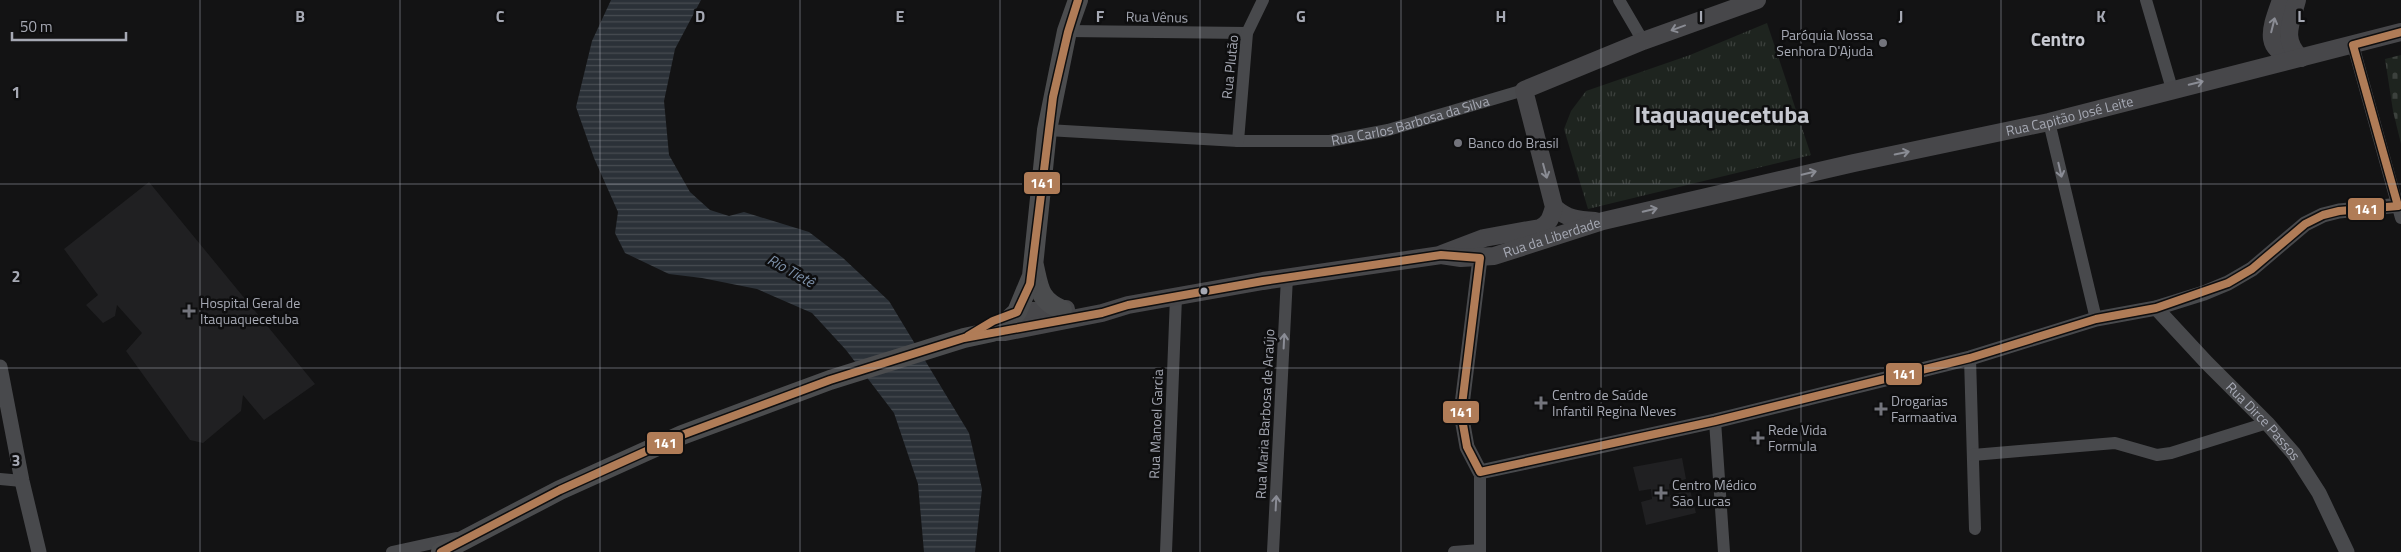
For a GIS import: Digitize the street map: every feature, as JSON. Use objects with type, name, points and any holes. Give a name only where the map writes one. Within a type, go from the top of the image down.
[{"type":"main road","points":[[442,552],[560,490],[682,435],[830,380],[959,340],[992,332],[1004,325],[1017,312],[1030,284],[1034,264],[1047,130],[1067,31],[1078,0]]},
{"type":"main road","name":"Rua Carlos Barbosa da Silva","points":[[1524,90],[1643,41],[1757,0]]},
{"type":"main road","points":[[2281,0],[2272,26],[2271,36],[2276,49],[2290,57],[2301,58]]},
{"type":"main road","points":[[2297,0],[2289,37],[2292,50],[2301,58]]},
{"type":"main road","name":"Rua Capitão José Leite","points":[[1854,163],[2049,122],[2172,89],[2401,32]]},
{"type":"main road","points":[[2255,69],[2276,49]]},
{"type":"main road","points":[[1524,90],[1554,206],[1560,213],[1575,220],[1603,221]]},
{"type":"main road","name":"Rua da Liberdade","points":[[992,332],[1005,332],[1102,313],[1128,305],[1287,277],[1441,255],[1480,258],[1513,252],[1603,221],[1854,163]]},
{"type":"main road","points":[[1441,255],[1484,238],[1529,231],[1547,224],[1554,206]]},
{"type":"main road","points":[[1480,258],[1484,251],[1492,246],[1521,238],[1529,231]]},
{"type":"main road","points":[[1034,264],[1042,296],[1047,302],[1062,310]]},
{"type":"main road","name":"Rua da Liberdade","points":[[1017,312],[1062,310],[1103,304],[1128,305]]},
{"type":"main road","points":[[959,340],[993,321],[1017,312]]},
{"type":"street","name":"Rua Plutão","points":[[1238,141],[1247,33],[1263,0]]},
{"type":"street","points":[[1620,0],[1643,41]]},
{"type":"street","points":[[2146,0],[2172,89]]},
{"type":"street","name":"Rua Vênus","points":[[1067,31],[1247,33]]},
{"type":"street","points":[[1480,472],[1715,421],[1970,358],[2096,319],[2156,308],[2204,293],[2228,283],[2252,269],[2306,224],[2323,214],[2339,210],[2400,210],[2354,45]]},
{"type":"street","name":"Rua Carlos Barbosa da Silva","points":[[1047,130],[1238,141],[1330,141],[1358,137],[1524,90]]},
{"type":"street","points":[[2049,122],[2096,319]]},
{"type":"street","points":[[1454,552],[1480,551],[1480,472],[1466,447],[1461,413],[1480,258]]},
{"type":"street","name":"Rua Maria Barbosa de Araújo","points":[[1273,552],[1287,277]]},
{"type":"street","name":"Rua Manoel Garcia","points":[[1166,552],[1176,296]]},
{"type":"street","name":"Rua Dirce Passos","points":[[2156,308],[2207,363],[2267,423],[2294,454],[2319,493],[2347,552]]},
{"type":"street","points":[[1970,358],[1975,529]]},
{"type":"street","points":[[0,368],[22,481],[39,552]]},
{"type":"street","points":[[1715,421],[1724,552]]},
{"type":"street","points":[[1973,455],[2115,444],[2157,455],[2172,453],[2267,423]]},
{"type":"street","points":[[0,479],[22,481]]},
{"type":"street","points":[[392,552],[480,533]]},
{"type":"shaded area","name":"Hospital Geral de Itaquaquecetuba","points":[[149,182],[315,384],[264,420],[243,395],[241,411],[203,443],[190,440],[126,351],[142,333],[117,305],[115,316],[103,323],[86,305],[98,295],[64,249]]},
{"type":"shaded area","name":"Centro Médico São Lucas","points":[[1682,458],[1686,479],[1669,484],[1670,495],[1690,490],[1696,513],[1646,525],[1641,502],[1652,499],[1651,489],[1639,491],[1633,467]]},
{"type":"green space","points":[[1767,23],[1811,155],[1588,209],[1564,129],[1571,111],[1586,91],[1690,55]]},
{"type":"green space","points":[[2401,55],[2401,144],[2393,111],[2385,59]]},
{"type":"water","name":"Rio Tietê","points":[[611,0],[701,0],[675,49],[664,101],[669,155],[690,192],[710,210],[729,216],[744,212],[809,232],[843,258],[889,301],[969,433],[982,489],[975,552],[924,552],[918,484],[894,413],[846,350],[812,313],[757,289],[702,278],[669,274],[625,253],[615,233],[618,212],[594,158],[576,107],[592,41]]},
{"type":"transit line","name":"141","points":[[968,336],[993,321],[1017,312],[1030,284],[1053,97],[1068,32],[1078,0]]},
{"type":"transit line","name":"141","points":[[441,552],[560,490],[682,435],[830,380],[964,338],[1102,313],[1128,305],[1263,281],[1441,255],[1480,258],[1461,413],[1467,447],[1480,472],[1715,421],[1970,358],[2096,319],[2156,308],[2228,283],[2252,269],[2305,224],[2323,215],[2339,211],[2398,206],[2353,45],[2401,32]]},
{"type":"place","name":"Paróquia Nossa Senhora D'Ajuda","points":[[1883,43]]},
{"type":"place","name":"Banco do Brasil","points":[[1458,143]]},
{"type":"place","name":"Hospital Geral de Itaquaquecetuba","points":[[189,311]]},
{"type":"place","name":"Centro de Saúde Infantil Regina Neves","points":[[1541,403]]},
{"type":"place","name":"Drogarias Farmaativa","points":[[1881,409]]},
{"type":"place","name":"Rede Vida Formula","points":[[1758,438]]},
{"type":"place","name":"Centro Médico São Lucas","points":[[1661,493]]},
{"type":"district","name":"Centro","points":[[2058,39]]},
{"type":"district","name":"Itaquaquecetuba","points":[[1722,115]]}]
